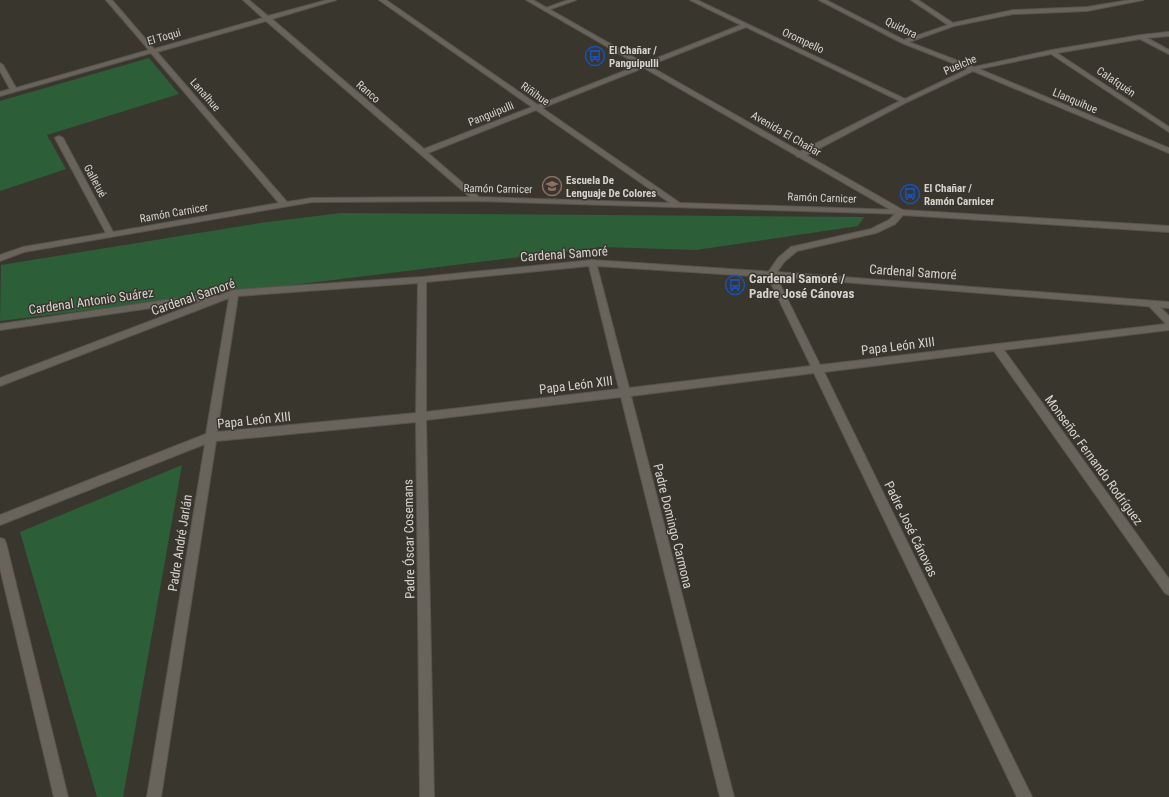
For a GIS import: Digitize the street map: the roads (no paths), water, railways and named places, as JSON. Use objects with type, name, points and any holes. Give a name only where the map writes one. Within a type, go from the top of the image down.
[{"type":"street","name":"Lanalhue","points":[[109,0],[285,204]]},
{"type":"street","name":"Ranco","points":[[246,0],[477,199]]},
{"type":"street","name":"El Toqui","points":[[0,94],[333,0]]},
{"type":"street","name":"Riñihue","points":[[382,0],[677,204]]},
{"type":"street","name":"Avenida El Chañar","points":[[530,0],[901,212]]},
{"type":"street","points":[[546,9],[573,0]]},
{"type":"street","name":"Orompello","points":[[693,0],[905,101]]},
{"type":"street","name":"Quidora","points":[[822,0],[904,42],[973,69]]},
{"type":"street","points":[[914,0],[952,25]]},
{"type":"street","points":[[904,42],[952,25],[1013,12],[1087,9],[1140,0]]},
{"type":"street","name":"Panguipulli","points":[[423,152],[746,25]]},
{"type":"street","name":"Puelche","points":[[800,154],[905,101],[973,69],[1052,52],[1141,36],[1169,34]]},
{"type":"street","points":[[1141,36],[1169,52]]},
{"type":"street","name":"Calafquén","points":[[1052,52],[1169,130]]},
{"type":"street","points":[[0,65],[14,90]]},
{"type":"street","name":"Llanquihue","points":[[973,69],[1169,151]]},
{"type":"street","name":"Galletué","points":[[59,138],[111,235]]},
{"type":"street","name":"Ramón Carnicer","points":[[0,258],[23,250],[312,200],[477,199],[677,204],[901,212],[1045,220],[1169,230]]},
{"type":"street","points":[[771,274],[780,260],[794,249],[873,231],[892,222],[901,212]]},
{"type":"street","name":"Cardenal Samoré","points":[[0,382],[234,293],[422,280],[592,263],[771,274],[1169,305]]},
{"type":"street","name":"Padre Domingo Carmona","points":[[592,263],[727,797]]},
{"type":"street","name":"Padre José Cánovas","points":[[771,274],[1025,797]]},
{"type":"street","name":"Padre Óscar Cosemans","points":[[422,280],[421,417],[427,797]]},
{"type":"street","name":"Cardenal Antonio Suárez","points":[[0,327],[234,293]]},
{"type":"street","name":"Padre André Jarlán","points":[[154,797],[234,293]]},
{"type":"street","points":[[1151,303],[1169,322]]},
{"type":"street","name":"Papa León XIII","points":[[0,520],[211,438],[421,417],[817,368],[1169,327]]},
{"type":"street","name":"Monseñor Fernando Rodríguez","points":[[996,347],[1169,589]]},
{"type":"street","points":[[0,543],[61,797]]},
{"type":"place","name":"El Chañar / Panguipulli","points":[[595,56]]},
{"type":"place","name":"Escuela De Lenguaje De Colores","points":[[552,186]]},
{"type":"place","name":"El Chañar / Ramón Carnicer","points":[[910,194]]},
{"type":"place","name":"Cardenal Samoré / Padre José Cánovas","points":[[735,285]]}]
